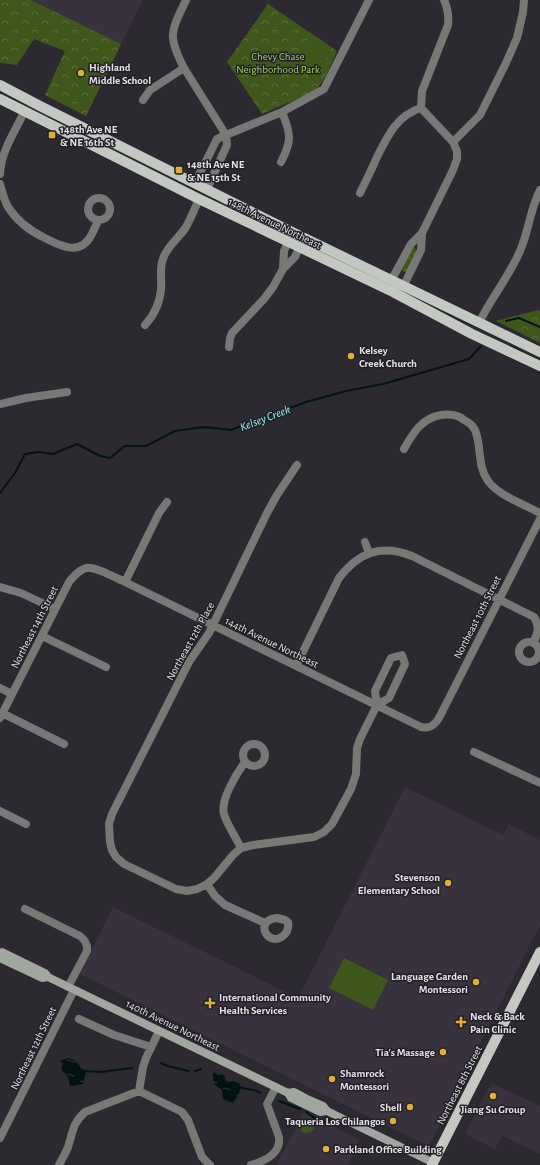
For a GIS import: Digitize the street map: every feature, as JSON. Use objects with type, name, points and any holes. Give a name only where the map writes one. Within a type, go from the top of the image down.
[{"type":"main road","name":"148th Avenue Northeast","points":[[0,85],[195,184],[540,352]]},
{"type":"main road","name":"148th Avenue Northeast","points":[[0,99],[262,230],[393,292],[467,332],[540,366]]},
{"type":"main road","points":[[13,106],[19,99],[40,106]]},
{"type":"main road","points":[[262,230],[262,224],[266,223],[294,232]]},
{"type":"main road","points":[[393,292],[412,298],[416,295],[413,290]]},
{"type":"main road","name":"140th Avenue Northeast","points":[[0,953],[2,952],[45,973],[48,977],[288,1093],[294,1092],[323,1106],[327,1112],[433,1164]]},
{"type":"main road","name":"Northeast 8th Street","points":[[433,1164],[540,952]]},
{"type":"main road","name":"140th Avenue Northeast","points":[[0,958],[42,978],[48,977]]},
{"type":"street","points":[[186,0],[174,25],[172,34],[175,50],[184,68],[226,135],[228,145],[207,189]]},
{"type":"street","points":[[195,184],[217,140],[282,112],[324,90],[369,0]]},
{"type":"street","points":[[452,142],[480,115],[517,38],[524,0]]},
{"type":"street","points":[[392,279],[410,244],[422,233],[457,159],[457,151],[452,142],[421,108],[422,91],[448,25],[449,16],[444,1]]},
{"type":"street","points":[[143,100],[150,90],[184,68]]},
{"type":"street","points":[[360,193],[387,137],[394,126],[403,117],[421,108]]},
{"type":"street","points":[[0,174],[0,164],[4,152],[24,112]]},
{"type":"street","points":[[281,162],[287,150],[290,136],[282,112]]},
{"type":"street","points":[[0,184],[7,206],[16,217],[27,227],[61,246],[72,248],[84,244],[90,238],[98,220]]},
{"type":"street","points":[[479,323],[487,306],[521,250],[534,202],[540,190]]},
{"type":"street","points":[[145,325],[152,316],[159,298],[161,290],[160,275],[162,259],[168,247],[186,227],[199,199]]},
{"type":"street","points":[[404,285],[421,250],[422,233]]},
{"type":"street","points":[[283,269],[284,251],[288,242]]},
{"type":"street","points":[[229,347],[232,333],[264,300],[283,269],[295,257],[300,248]]},
{"type":"street","points":[[0,404],[26,398],[67,392]]},
{"type":"street","points":[[404,449],[411,436],[426,420],[433,416],[452,414],[461,417],[474,429],[477,437],[480,463],[488,480],[500,493],[540,513]]},
{"type":"street","name":"Northeast 12th Place","points":[[207,884],[197,889],[188,891],[176,890],[124,864],[116,857],[112,850],[108,832],[109,824],[112,814],[189,662],[202,645],[213,625],[267,513],[277,495],[298,465]]},
{"type":"street","points":[[124,582],[159,513],[167,502]]},
{"type":"street","name":"Northeast 10th Street","points":[[433,725],[444,709],[498,599],[539,522]]},
{"type":"street","points":[[365,542],[369,554]]},
{"type":"street","points":[[296,666],[339,578],[347,569],[369,554],[378,551],[389,550],[401,552],[534,617],[538,620],[540,626],[539,632],[533,643]]},
{"type":"street","name":"144th Avenue Northeast","points":[[79,571],[89,567],[96,569],[421,727],[426,728],[433,725]]},
{"type":"street","name":"Northeast 14th Street","points":[[1,716],[69,582],[79,571]]},
{"type":"street","points":[[0,587],[21,593],[55,609]]},
{"type":"street","points":[[42,636],[106,667]]},
{"type":"street","points":[[265,923],[225,905],[215,896],[207,884],[241,848],[314,837],[324,832],[332,824],[351,789],[356,774],[357,748],[360,739],[377,705],[389,698],[405,664],[402,655],[391,658],[375,691],[377,705]]},
{"type":"street","points":[[0,688],[12,694]]},
{"type":"street","points":[[1,716],[64,744]]},
{"type":"street","points":[[474,752],[540,782]]},
{"type":"street","points":[[241,848],[224,814],[223,808],[224,800],[245,762]]},
{"type":"street","points":[[0,811],[26,824]]},
{"type":"street","name":"Northeast 12th Street","points":[[0,1138],[43,1053],[87,951],[84,939],[80,936],[24,909]]},
{"type":"street","points":[[79,1019],[114,1035],[151,1047]]},
{"type":"street","points":[[139,1091],[143,1067],[159,1031]]},
{"type":"street","points":[[251,1165],[262,1162],[279,1147],[279,1137],[267,1104],[276,1087]]},
{"type":"street","points":[[59,1165],[67,1149],[73,1127],[79,1117],[85,1112],[139,1091],[182,1112],[188,1120],[202,1157],[210,1165]]},
{"type":"shaded area","name":"Highland Middle School","points":[[31,0],[143,0],[86,116],[45,95],[78,23]]},
{"type":"shaded area","points":[[405,787],[503,835],[509,824],[540,840],[540,925],[429,1146],[80,974],[113,907],[298,998]]},
{"type":"shaded area","points":[[491,1083],[540,1106],[540,1154],[502,1136],[495,1149],[465,1134]]},
{"type":"shaded area","points":[[304,1111],[360,1140],[348,1165],[277,1164]]},
{"type":"green space","points":[[0,0],[31,0],[121,44],[86,116],[45,95],[65,51],[34,39],[17,65],[0,63]]},
{"type":"green space","name":"Chevy Chase Neighborhood Park","points":[[268,4],[337,51],[324,80],[316,89],[311,93],[262,114],[227,62]]},
{"type":"green space","points":[[308,40],[327,54],[327,58],[312,79],[300,67],[298,59],[299,50]]},
{"type":"green space","points":[[414,247],[417,251],[407,271],[402,271],[402,268]]},
{"type":"green space","points":[[538,310],[540,311],[540,343],[496,321]]},
{"type":"green space","points":[[344,958],[388,980],[373,1010],[329,988]]},
{"type":"green space","points":[[307,1120],[314,1123],[314,1129],[311,1132],[303,1133],[300,1129],[303,1122]]},
{"type":"water","points":[[68,1058],[74,1060],[86,1072],[83,1084],[70,1086],[68,1077],[61,1069],[63,1063],[59,1061]]},
{"type":"water","points":[[213,1072],[219,1075],[224,1075],[226,1081],[234,1081],[240,1084],[239,1094],[233,1103],[223,1099],[222,1090],[215,1085]]},
{"type":"waterway","name":"Kelsey Creek","points":[[506,321],[519,318],[540,327]]},
{"type":"waterway","name":"Kelsey Creek","points":[[0,493],[15,473],[25,454],[38,452],[53,454],[77,444],[100,456],[110,458],[125,446],[146,446],[175,431],[204,427],[231,430],[306,402],[346,391],[383,384],[469,359],[481,346]]},
{"type":"waterway","points":[[161,1063],[188,1071]]},
{"type":"waterway","points":[[84,1071],[101,1072],[132,1068]]},
{"type":"waterway","points":[[195,1071],[201,1069]]},
{"type":"waterway","points":[[239,1087],[255,1090],[260,1093]]},
{"type":"waterway","points":[[279,1101],[300,1109]]},
{"type":"waterway","points":[[306,1112],[319,1120],[335,1125]]},
{"type":"place","name":"Highland Middle School","points":[[81,73]]},
{"type":"place","name":"148th Ave NE & NE 16th St","points":[[52,135]]},
{"type":"place","name":"148th Ave NE & NE 15th St","points":[[179,170]]},
{"type":"place","name":"Kelsey Creek Church","points":[[351,356]]},
{"type":"place","name":"Stevenson Elementary School","points":[[448,883]]},
{"type":"place","name":"Language Garden Montessori","points":[[476,982]]},
{"type":"place","name":"International Community Health Services","points":[[210,1003]]},
{"type":"place","name":"Neck & Back Pain Clinic","points":[[461,1022]]},
{"type":"place","name":"Tia's Massage","points":[[443,1052]]},
{"type":"place","name":"Shamrock Montessori","points":[[332,1079]]},
{"type":"place","name":"Jiang Su Group","points":[[493,1096]]},
{"type":"place","name":"Shell","points":[[410,1107]]},
{"type":"place","name":"Taqueria Los Chilangos","points":[[393,1121]]},
{"type":"place","name":"Parkland Office Building","points":[[326,1149]]}]
